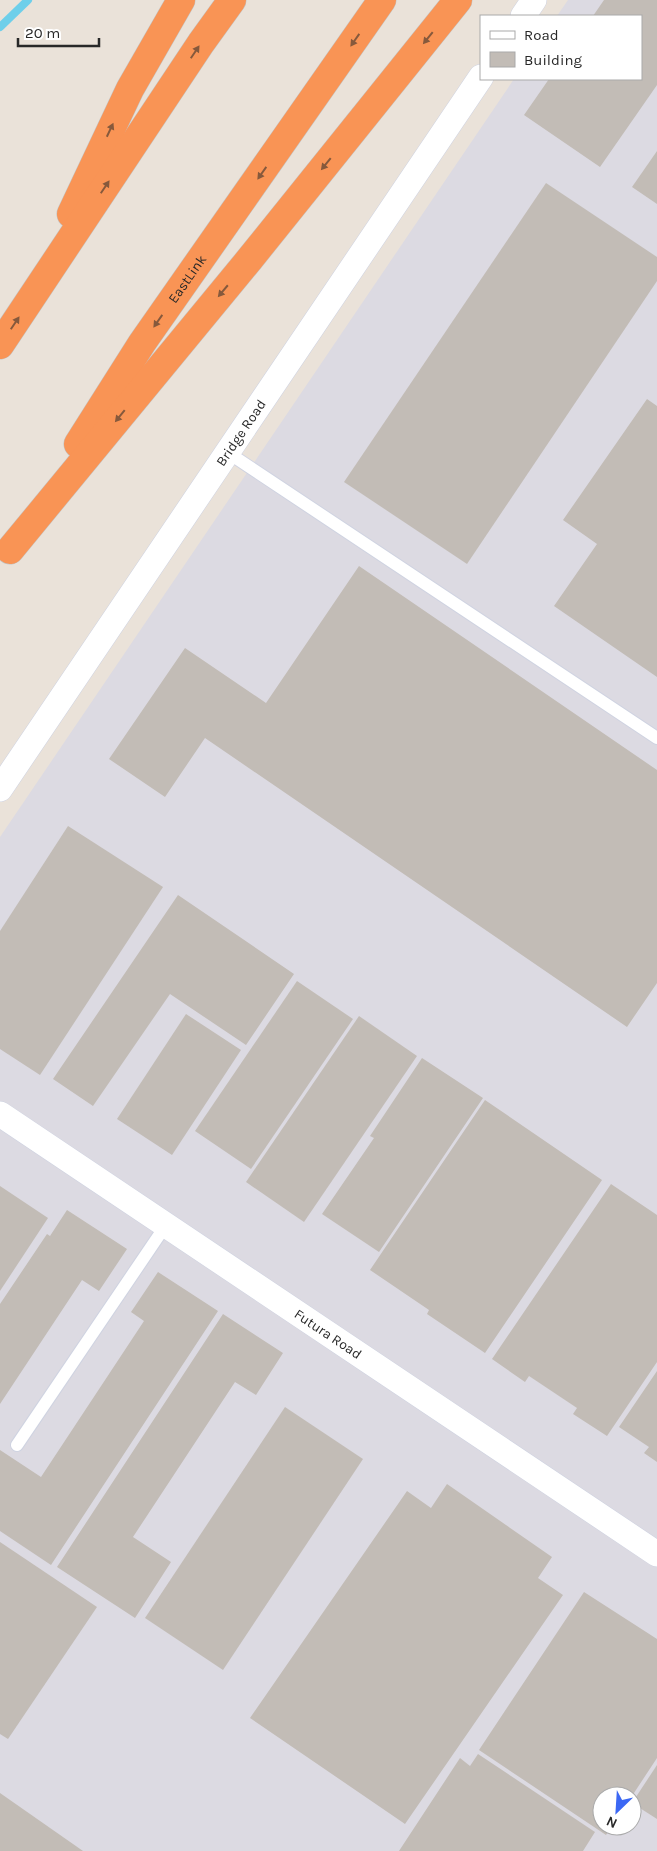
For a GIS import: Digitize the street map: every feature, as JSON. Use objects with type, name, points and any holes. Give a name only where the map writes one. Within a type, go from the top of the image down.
[{"type":"highway","points":[[29,301],[130,89],[181,0]]},
{"type":"highway","points":[[0,345],[201,43],[232,0]]},
{"type":"highway","name":"EastLink","points":[[5,558],[142,343],[382,0]]},
{"type":"highway","points":[[5,558],[458,0]]},
{"type":"street","points":[[524,15],[534,0]]},
{"type":"street","name":"Bridge Road","points":[[0,789],[480,78]]},
{"type":"street","name":"Futura Road","points":[[0,1114],[657,1554]]},
{"type":"lane","points":[[228,452],[657,738]]},
{"type":"lane","points":[[17,1445],[166,1225]]},
{"type":"shaded area","points":[[568,0],[657,0],[657,1851],[0,1851],[0,837],[513,80],[642,80],[642,15],[558,15]]},
{"type":"building","points":[[604,0],[657,0],[657,85],[600,167],[524,115],[548,80],[642,80],[642,15],[594,15]]},
{"type":"building","points":[[657,151],[657,204],[632,187]]},
{"type":"building","points":[[546,183],[657,257],[657,281],[467,564],[344,482]]},
{"type":"building","points":[[647,399],[657,406],[657,677],[554,606],[597,544],[563,520]]},
{"type":"building","points":[[359,566],[657,770],[657,983],[627,1027],[205,738],[165,797],[109,759],[185,648],[266,703]]},
{"type":"building","points":[[68,826],[163,887],[40,1075],[0,1049],[0,931]]},
{"type":"building","points":[[178,895],[294,974],[246,1045],[170,994],[93,1106],[53,1079]]},
{"type":"building","points":[[297,981],[353,1019],[251,1169],[195,1131]]},
{"type":"building","points":[[186,1014],[241,1050],[172,1155],[117,1119]]},
{"type":"building","points":[[359,1016],[417,1056],[304,1222],[246,1182]]},
{"type":"building","points":[[422,1058],[483,1098],[379,1252],[322,1214],[374,1138],[370,1136]]},
{"type":"building","points":[[485,1100],[602,1180],[485,1353],[427,1314],[429,1310],[370,1270]]},
{"type":"building","points":[[611,1184],[657,1215],[657,1362],[607,1436],[573,1414],[577,1408],[529,1376],[525,1382],[492,1359]]},
{"type":"building","points":[[0,1186],[48,1218],[0,1291]]},
{"type":"building","points":[[67,1210],[127,1249],[99,1291],[82,1280],[0,1404],[0,1304],[47,1234],[50,1236]]},
{"type":"building","points":[[158,1272],[218,1311],[51,1565],[0,1531],[0,1450],[41,1477],[144,1321],[131,1312]]},
{"type":"building","points":[[223,1314],[283,1353],[256,1395],[235,1382],[133,1537],[171,1562],[135,1618],[57,1567]]},
{"type":"building","points":[[657,1371],[657,1462],[644,1453],[649,1447],[619,1427]]},
{"type":"building","points":[[285,1407],[363,1459],[223,1670],[145,1618]]},
{"type":"building","points":[[447,1484],[552,1557],[538,1578],[563,1595],[405,1824],[250,1718],[407,1491],[431,1508]]},
{"type":"building","points":[[0,1542],[97,1607],[8,1739],[0,1734]]},
{"type":"building","points":[[584,1592],[657,1639],[657,1758],[639,1786],[592,1786],[592,1826],[479,1750]]},
{"type":"building","points":[[478,1754],[592,1830],[592,1836],[583,1851],[399,1851],[460,1758],[470,1766]]},
{"type":"building","points":[[657,1765],[657,1819],[642,1809],[642,1788]]},
{"type":"building","points":[[0,1793],[83,1851],[0,1851]]},
{"type":"waterway","points":[[0,27],[28,0]]}]
